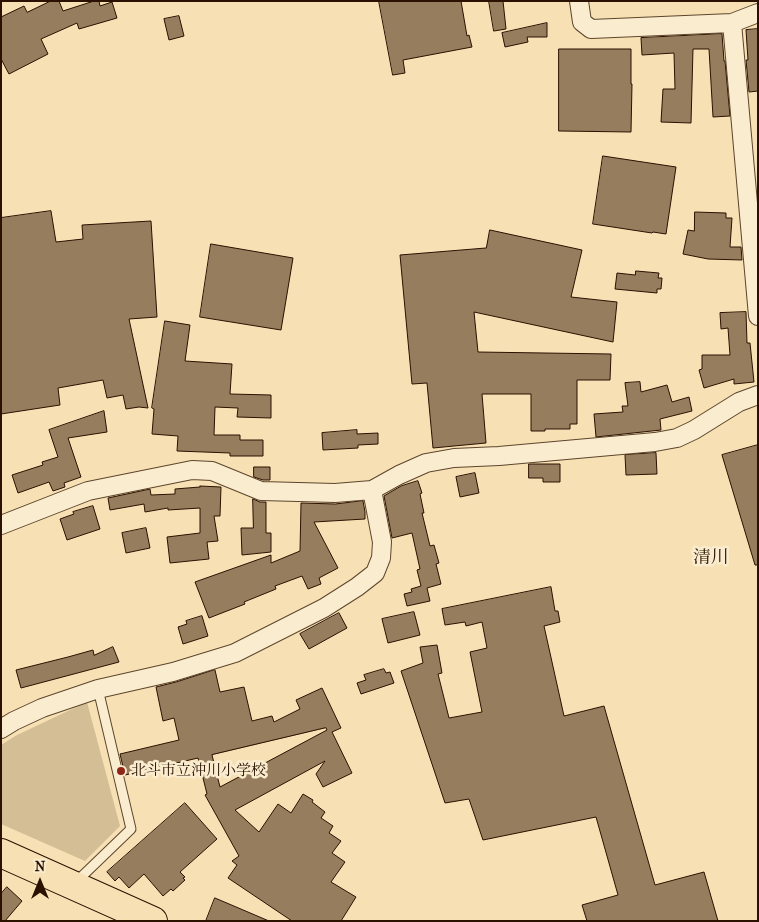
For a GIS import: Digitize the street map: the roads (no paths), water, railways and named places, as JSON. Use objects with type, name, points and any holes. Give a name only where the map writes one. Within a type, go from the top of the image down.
[{"type":"main road","points":[[1,853],[153,921]]},
{"type":"street","points":[[579,1],[582,22],[591,29],[732,23],[758,13]]},
{"type":"street","points":[[732,23],[758,316]]},
{"type":"street","points":[[1,524],[88,491],[192,470],[212,471],[261,491],[335,493],[372,490],[426,463],[454,458],[499,456],[655,442],[677,438],[694,430],[739,402],[758,395]]},
{"type":"street","points":[[1,729],[42,708],[98,689],[173,672],[235,653],[324,608],[357,587],[374,572],[381,558],[382,542],[372,490]]},
{"type":"lane","points":[[73,885],[131,829],[98,689]]},
{"type":"place","name":"北斗市立沖川小学校","points":[[121,771]]},
{"type":"district","name":"清川","points":[[711,559]]}]
